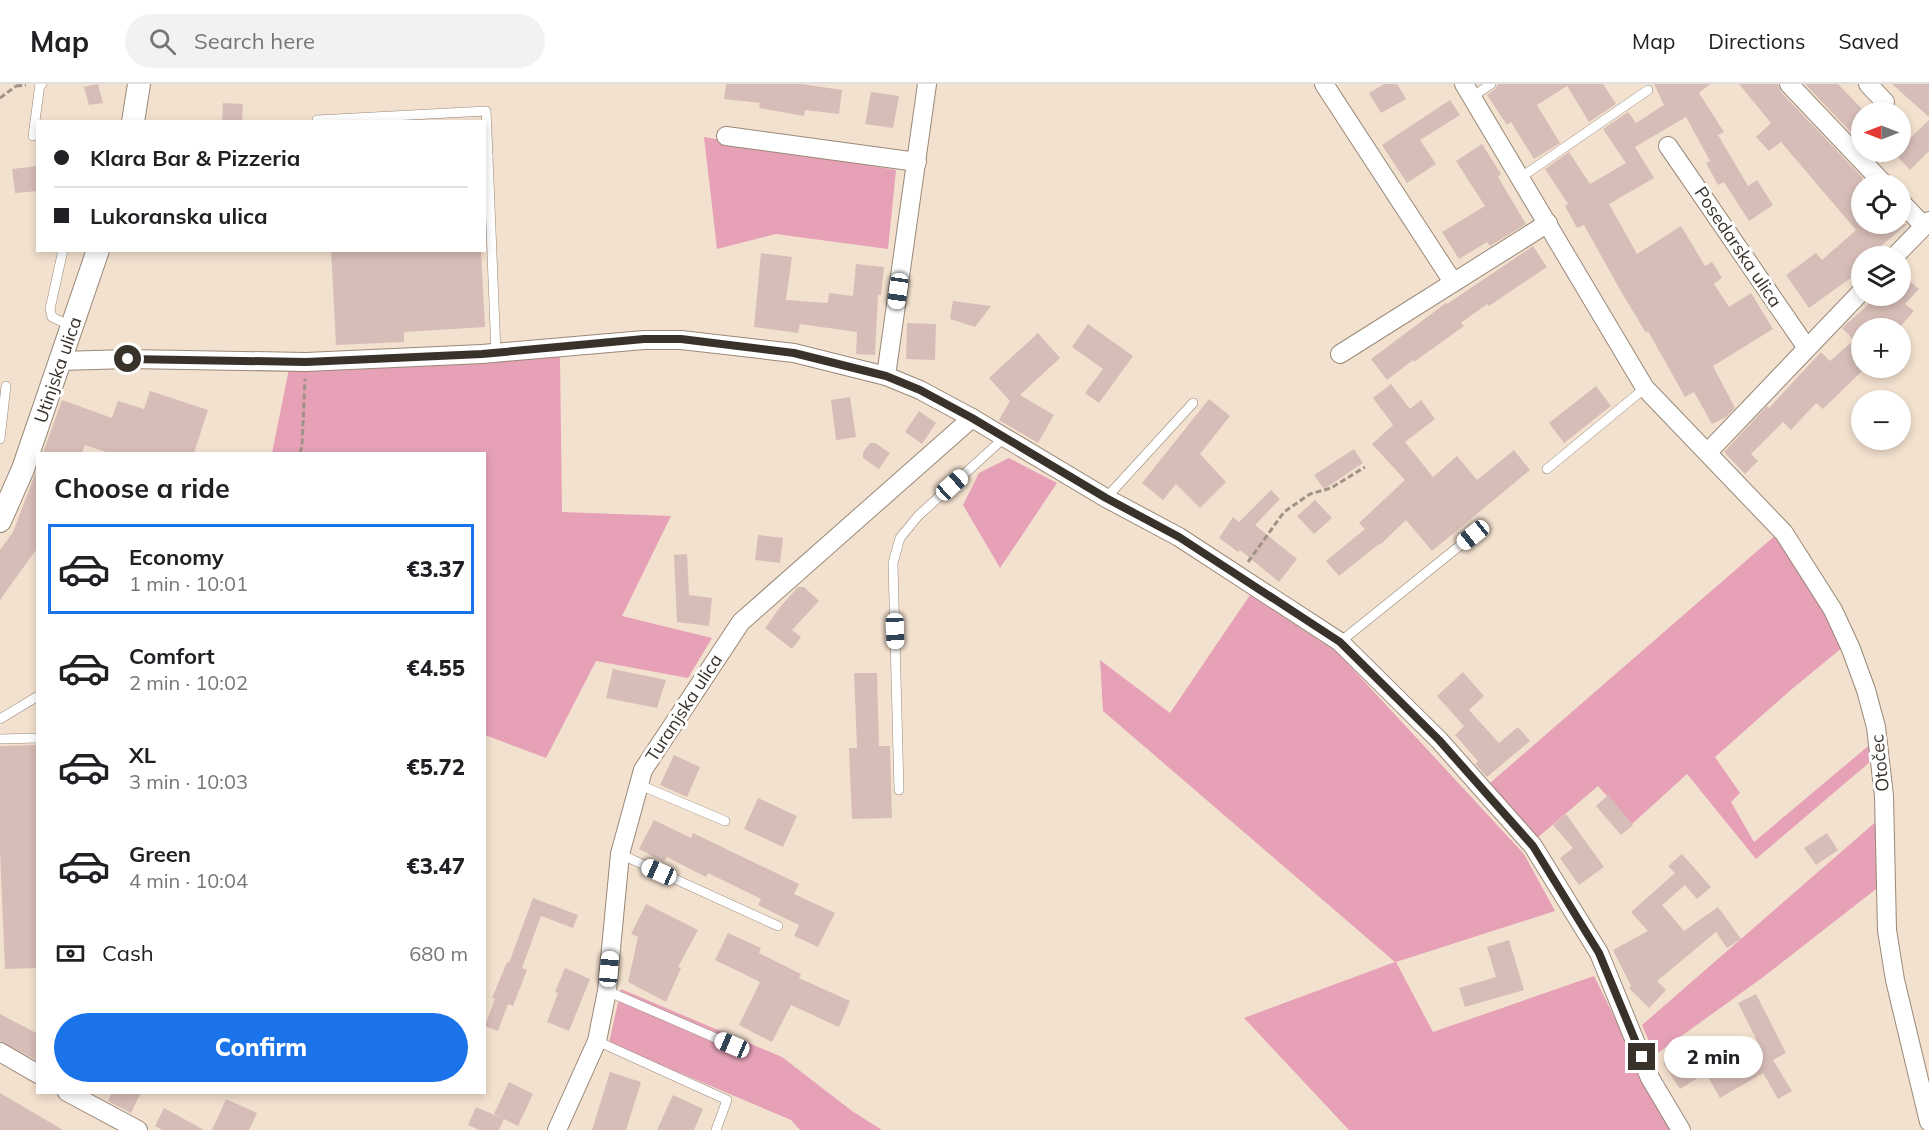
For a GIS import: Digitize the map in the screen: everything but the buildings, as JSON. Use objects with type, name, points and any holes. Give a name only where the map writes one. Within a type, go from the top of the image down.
[{"type":"street","points":[[133,120],[139,84]]},
{"type":"street","points":[[886,376],[927,84]]},
{"type":"street","points":[[1324,84],[1453,282]]},
{"type":"street","points":[[1789,84],[1874,174]]},
{"type":"street","points":[[1868,84],[1885,102]]},
{"type":"street","name":"Otočec","points":[[1468,90],[1645,388],[1784,533],[1833,610],[1851,649],[1876,727],[1882,776],[1887,930],[1897,990],[1929,1122]]},
{"type":"street","points":[[726,136],[917,162]]},
{"type":"street","name":"Posedarska ulica","points":[[1668,146],[1807,348]]},
{"type":"street","points":[[1904,246],[1926,223],[1911,210]]},
{"type":"street","points":[[1340,354],[1548,223]]},
{"type":"street","name":"Utinjska ulica","points":[[0,521],[17,485],[97,252]]},
{"type":"street","points":[[1708,452],[1851,302]]},
{"type":"street","points":[[61,360],[306,362],[496,353],[644,339],[681,339],[794,353],[886,376],[920,390],[972,418],[1106,498],[1179,537],[1340,642],[1439,740],[1533,846],[1599,953],[1650,1078],[1681,1130]]},
{"type":"street","name":"Turanjska ulica","points":[[557,1130],[597,1041],[607,992],[620,854],[643,770],[741,622],[972,418]]},
{"type":"street","points":[[0,1052],[36,1073]]},
{"type":"street","points":[[71,1094],[138,1130]]},
{"type":"lane","points":[[33,136],[40,84],[42,84]]},
{"type":"lane","points":[[1468,90],[1491,84]]},
{"type":"lane","points":[[1520,178],[1648,90]]},
{"type":"lane","points":[[317,120],[486,111],[486,156],[496,353]]},
{"type":"lane","points":[[63,252],[50,309],[52,317],[73,327]]},
{"type":"lane","points":[[0,439],[6,386]]},
{"type":"lane","points":[[1547,469],[1645,388]]},
{"type":"lane","points":[[1106,498],[1193,403]]},
{"type":"lane","points":[[899,790],[893,563],[900,538],[918,516],[1004,438]]},
{"type":"lane","points":[[1340,642],[1473,535]]},
{"type":"lane","points":[[0,719],[36,697]]},
{"type":"lane","points":[[0,739],[36,738]]},
{"type":"lane","points":[[640,785],[725,821]]},
{"type":"lane","points":[[620,854],[778,926]]},
{"type":"lane","points":[[607,992],[732,1045]]},
{"type":"lane","points":[[597,1041],[727,1100],[716,1130]]},
{"type":"path","points":[[0,98],[16,84]]},
{"type":"path","points":[[300,452],[306,362]]},
{"type":"path","points":[[1238,576],[1284,512],[1310,494],[1331,488],[1365,466]]},
{"type":"shaded area","points":[[704,137],[896,170],[888,249],[776,234],[717,249]]},
{"type":"shaded area","points":[[560,357],[562,512],[671,516],[622,616],[712,638],[688,678],[596,661],[546,758],[486,735],[486,452],[272,452],[289,369]]},
{"type":"shaded area","points":[[1009,458],[1057,483],[1000,568],[963,505],[979,473]]},
{"type":"shaded area","points":[[1778,533],[1799,562],[1843,647],[1715,757],[1740,793],[1731,802],[1754,842],[1873,742],[1877,756],[1756,859],[1687,774],[1632,824],[1598,786],[1536,839],[1490,783]]},
{"type":"shaded area","points":[[1250,595],[1338,653],[1524,854],[1555,911],[1396,962],[1433,1032],[1594,976],[1670,1130],[1349,1130],[1244,1018],[1395,962],[1103,711],[1100,660],[1170,713]]},
{"type":"shaded area","points":[[1879,819],[1880,886],[1762,978],[1655,1055],[1642,1025]]},
{"type":"shaded area","points":[[621,989],[782,1057],[852,1111],[882,1130],[800,1130],[791,1120],[609,1043]]},
{"type":"route","points":[[128,359],[306,362],[482,354],[644,339],[681,339],[794,353],[886,376],[920,390],[972,418],[1106,498],[1179,537],[1340,642],[1439,740],[1533,846],[1599,953],[1642,1057]]}]
